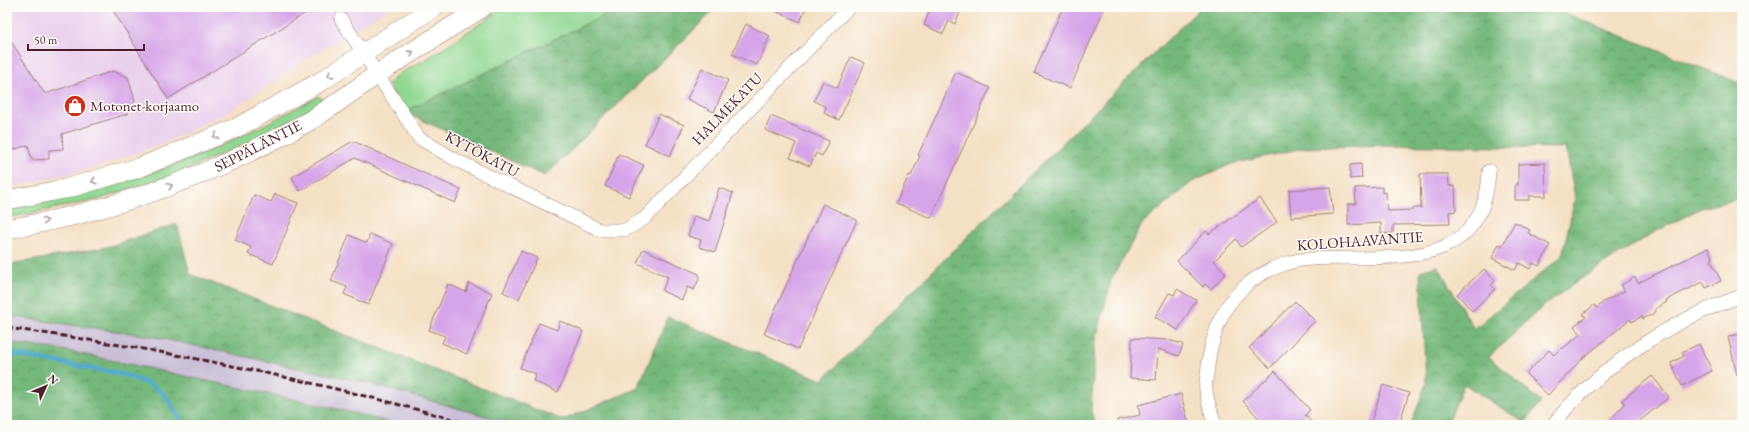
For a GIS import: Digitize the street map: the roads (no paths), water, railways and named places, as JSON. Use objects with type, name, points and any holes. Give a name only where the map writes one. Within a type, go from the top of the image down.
[{"type":"main road","name":"SEPPÄLÄNTIE","points":[[7,200],[65,189],[141,167],[236,128],[320,82],[434,7]]},
{"type":"main road","name":"SEPPÄLÄNTIE","points":[[7,229],[31,225],[106,207],[142,196],[204,173],[311,120],[378,74],[483,7]]},
{"type":"street","name":"HALMEKATU","points":[[626,230],[644,219],[848,7]]},
{"type":"street","name":"KYTÖKATU","points":[[341,18],[419,138],[456,160],[600,230],[626,230]]},
{"type":"street","name":"KOLOHAAVANTIE","points":[[1215,425],[1206,389],[1209,349],[1224,311],[1241,288],[1266,270],[1298,260],[1414,256],[1435,251],[1454,243],[1470,229],[1479,212],[1488,191],[1489,171]]},
{"type":"street","points":[[1553,425],[1568,406],[1618,362],[1652,339],[1694,316],[1742,296]]},
{"type":"waterway","points":[[7,353],[122,374],[149,384],[165,395],[184,425]]},
{"type":"railway","points":[[7,328],[125,346],[242,368],[358,394],[473,425]]},
{"type":"place","name":"Motonet-korjaamo","points":[[75,106]]}]
